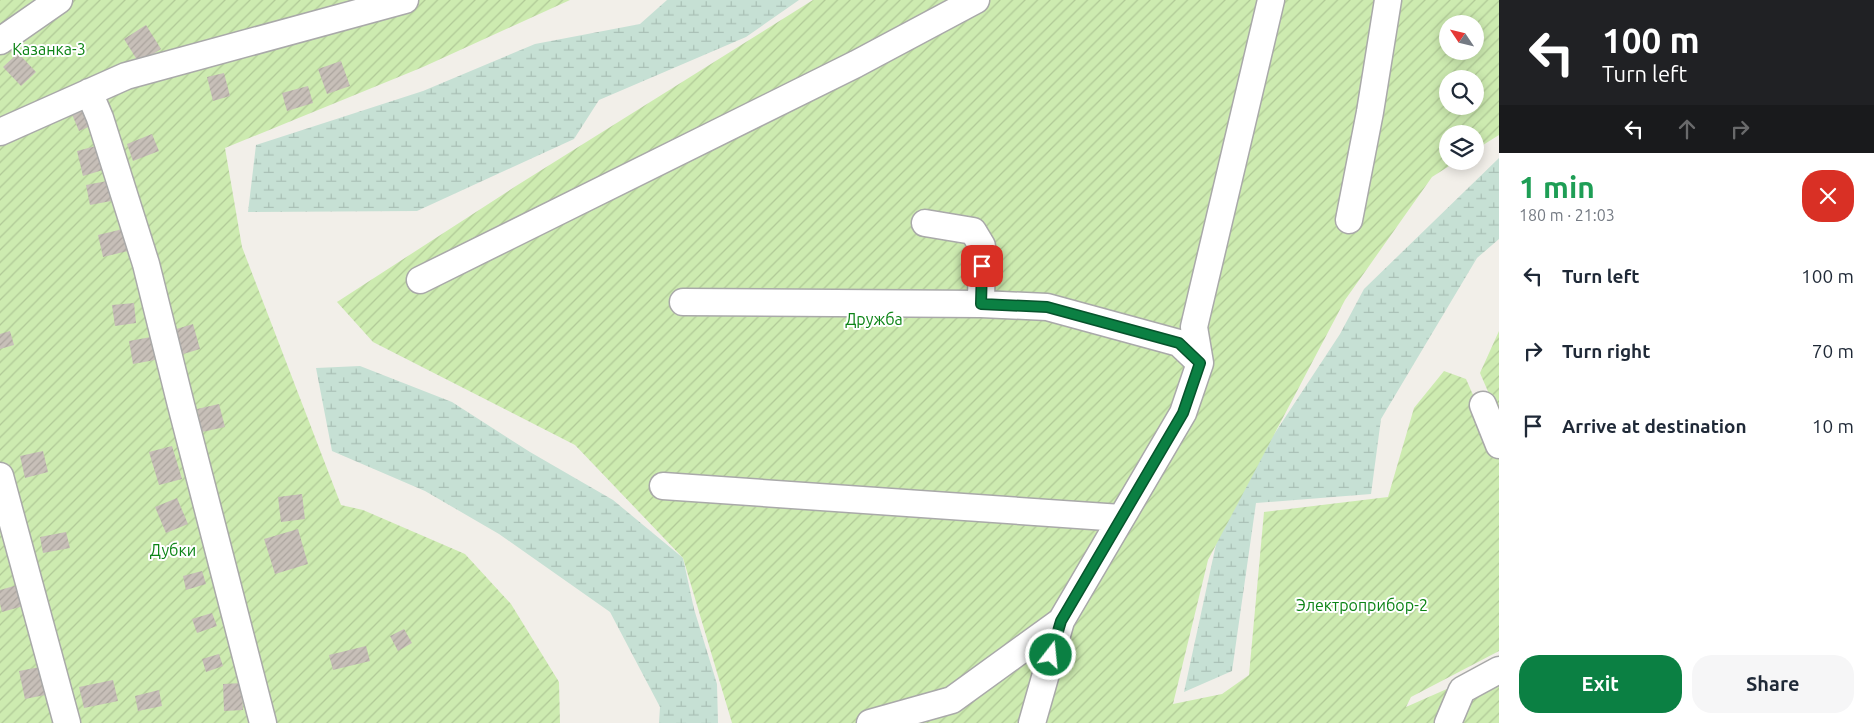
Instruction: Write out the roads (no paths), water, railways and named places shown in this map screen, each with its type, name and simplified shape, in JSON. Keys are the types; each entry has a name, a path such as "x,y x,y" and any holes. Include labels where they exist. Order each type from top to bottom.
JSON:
{"lane":[{"path":"0,41 59,0"},
{"path":"0,132 126,76 405,0"},
{"path":"420,280 856,64 976,0"},
{"path":"1032,723 1061,621 1183,413 1200,363 1194,327 1271,0"},
{"path":"1349,220 1370,112 1388,0"},
{"path":"90,92 146,264 263,723"},
{"path":"925,223 973,231 982,246 981,304"},
{"path":"682,302 981,304 1047,307 1179,343 1200,363"},
{"path":"1483,406 1499,445"},
{"path":"0,476 67,723"},
{"path":"663,486 1121,518"},
{"path":"870,723 952,700 1061,621"},
{"path":"1448,723 1462,690 1499,670"}],"park label":[{"name":"Казанка-3","path":"49,49"},
{"name":"Дружба","path":"874,319"},
{"name":"Дубки","path":"173,550"},
{"name":"Электроприбор-2","path":"1362,605"}]}
